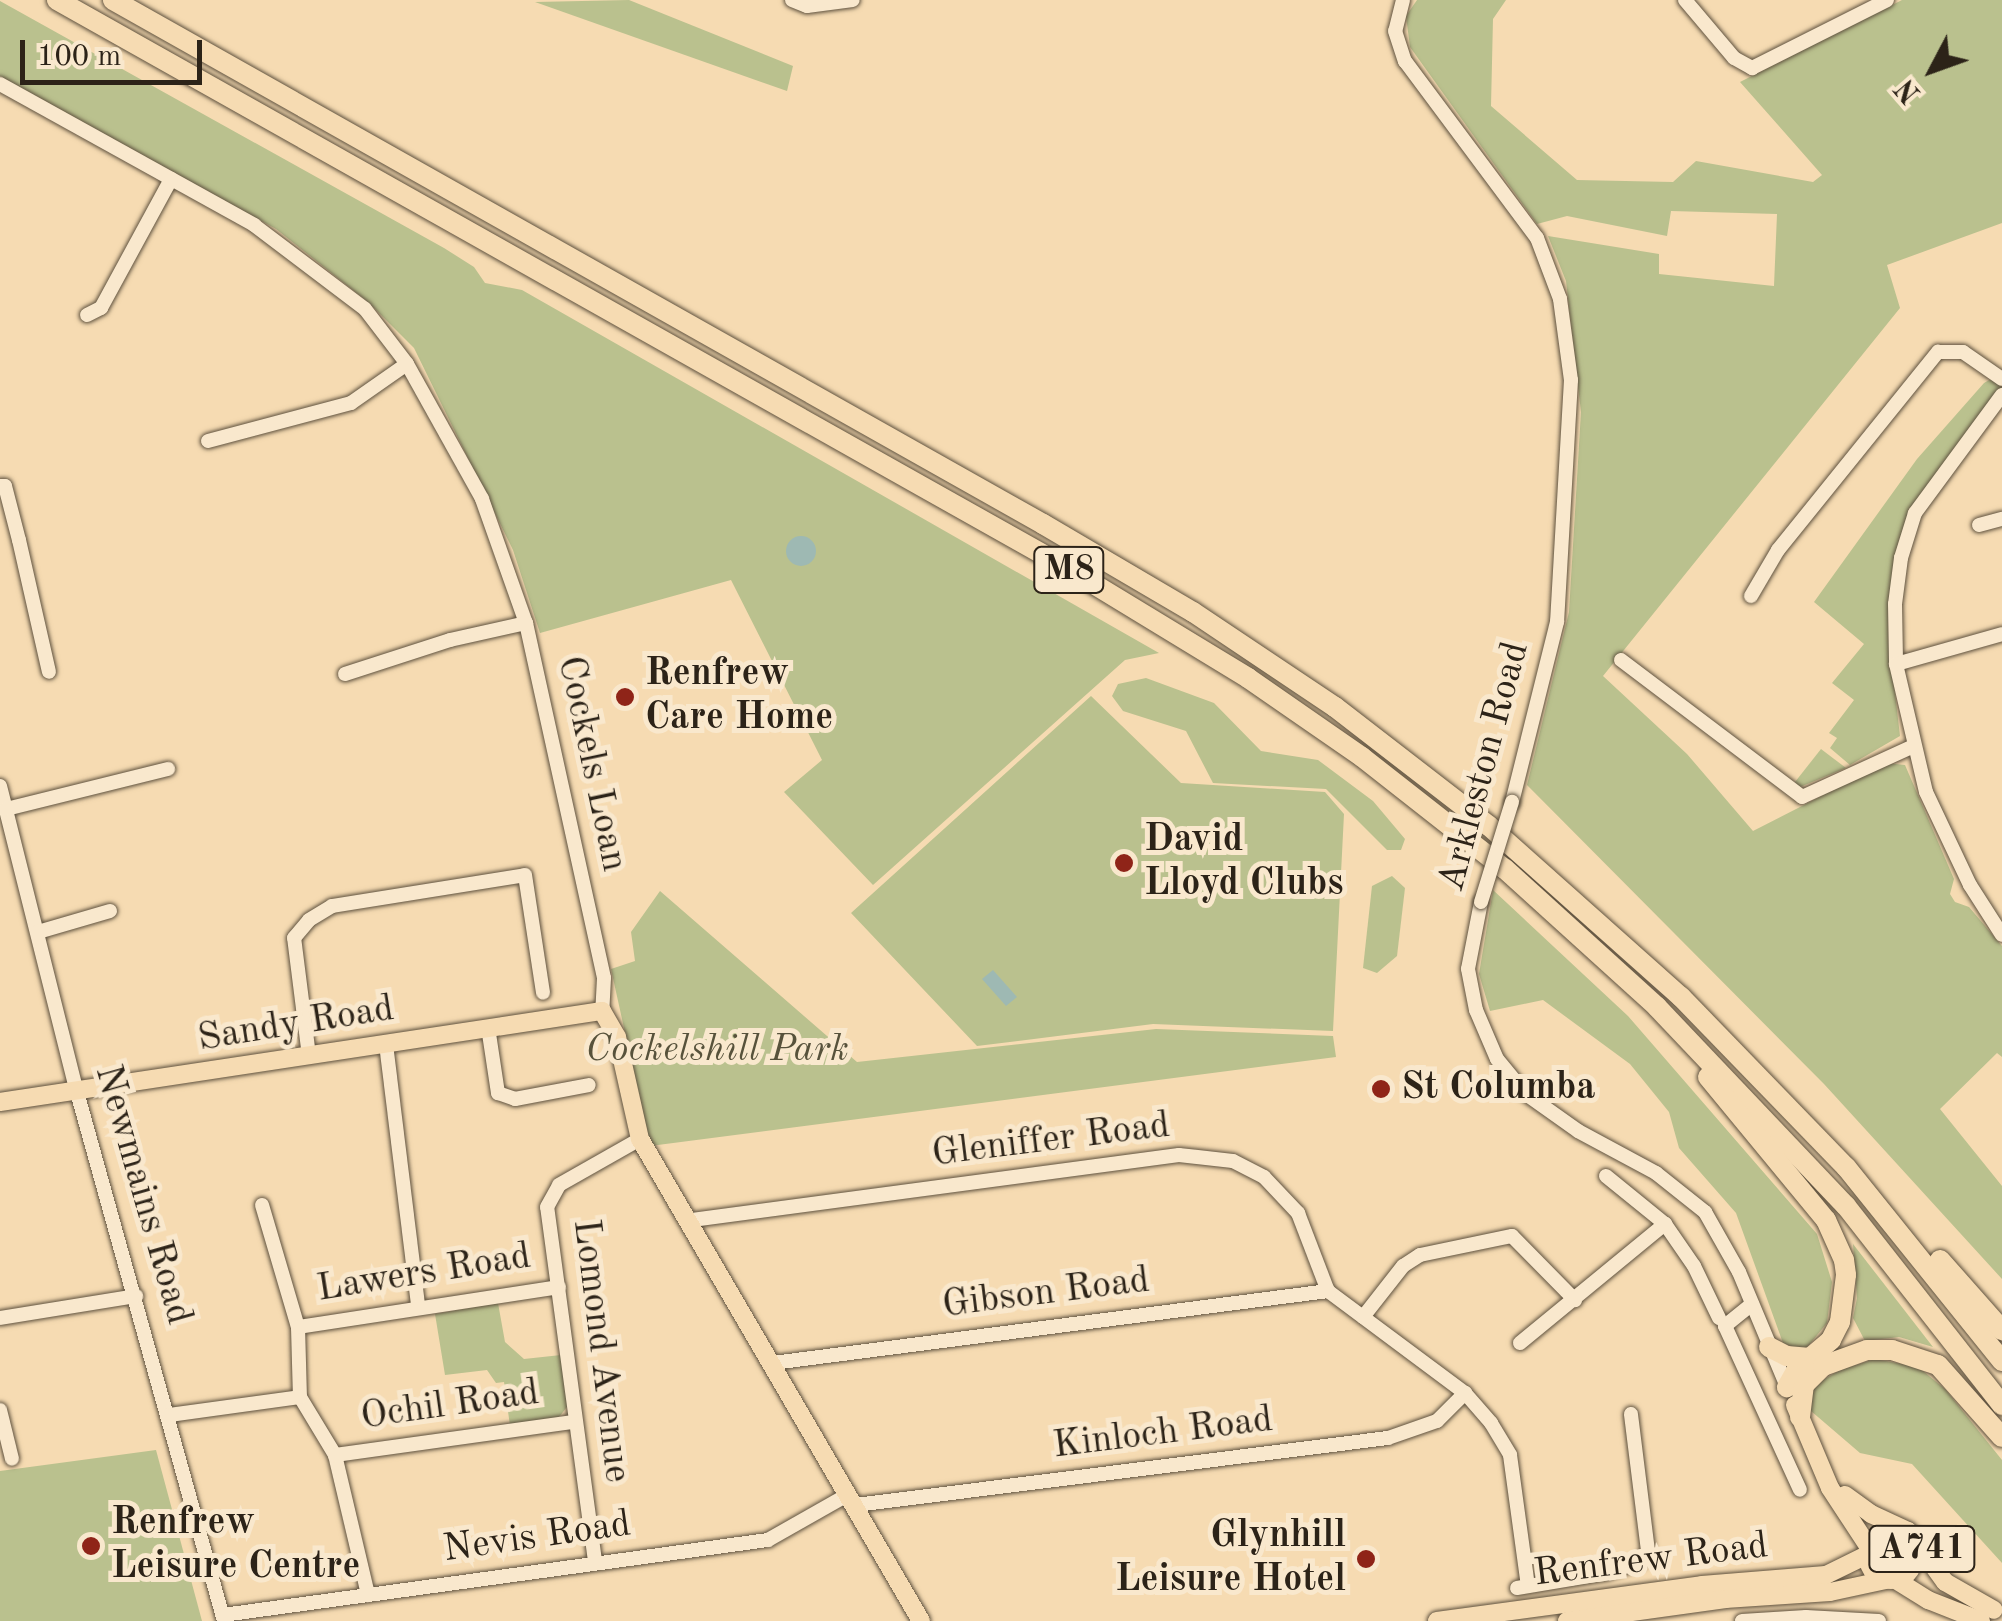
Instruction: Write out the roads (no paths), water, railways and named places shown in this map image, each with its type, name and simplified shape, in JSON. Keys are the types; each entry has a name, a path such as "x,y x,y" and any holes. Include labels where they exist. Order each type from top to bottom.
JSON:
{"highway":[{"name":"M8","path":"57,0 1069,570 1248,678 1439,817 1612,964 1833,1191 2002,1405"},
{"name":"M8","path":"113,0 1193,612 1335,708 1489,826 1598,919 1760,1077 1894,1223 2002,1361"},
{"path":"1612,964 1756,1134 1826,1220 1838,1241 1846,1275 1844,1310 1831,1340 1810,1358 1787,1387"},
{"path":"1760,1077 1873,1186 2002,1330"},
{"path":"1770,1347 1794,1358 1810,1358"},
{"path":"1800,1417 1804,1385 1823,1366 1868,1350 1892,1350 1938,1365 2002,1437"}],"main road":[{"name":"Sandy Road","path":"0,1102 602,1011"},
{"name":"Cockels Loan","path":"602,1011 617,1038 640,1138 692,1220 921,1621"},
{"name":"Arkleston Road","path":"1787,1387 1820,1464 1869,1551"},
{"name":"Arkleston Road","path":"1820,1464 1862,1515 1892,1534"},
{"name":"A741","path":"1845,1495 1865,1510 1908,1530 1945,1582 1992,1615"},
{"path":"1892,1534 1909,1542 1915,1559 1909,1573 1891,1580 1872,1570 1869,1551 1878,1538 1892,1534"},
{"name":"Renfrew Road","path":"1436,1621 1508,1616 1712,1584 1826,1576 1869,1551"},
{"name":"A741","path":"1915,1559 1934,1584 1992,1615"},
{"name":"A741","path":"1891,1580 1942,1607 1992,1615"},
{"name":"Renfrew Road","path":"1567,1621 1725,1599 1830,1592 1891,1580"}],"street":[{"path":"792,0 806,6 853,0"},
{"name":"Arkleston Road","path":"1403,0 1395,32 1405,62 1537,238 1560,300 1571,380 1570,462 1557,622 1512,802 1481,902 1468,969 1476,1010 1497,1059 1526,1094 1565,1122 1656,1173 1694,1201 1719,1230 1787,1387"},
{"path":"1685,0 1734,58 1752,68 1887,0"},
{"name":"Cockels Loan","path":"0,84 254,225 365,309 407,364 482,499 526,622 604,978 602,1011"},
{"path":"88,315 100,308 171,179"},
{"path":"1751,596 1778,550 1938,352 1963,352 2002,379"},
{"path":"208,440 352,403 407,364"},
{"path":"2002,394 1915,513 1901,558 1895,604 1896,664 1914,746 1941,823 1970,885 2002,935"},
{"path":"0,486 5,486 49,672"},
{"path":"1979,525 2002,518"},
{"path":"345,674 450,640 526,622"},
{"path":"1896,664 2002,634"},
{"path":"1621,660 1802,797 1914,746"},
{"path":"6,809 168,769"},
{"name":"Newmains Road","path":"0,786 77,1092 223,1618"},
{"path":"309,1056 294,938 309,920 332,906 525,874 542,993"},
{"path":"38,932 110,911"},
{"path":"488,1027 498,1093 514,1099 589,1084"},
{"path":"386,1044 418,1305"},
{"name":"Lomond Avenue","path":"595,1562 548,1208 560,1185 640,1138"},
{"name":"Gleniffer Road","path":"692,1220 1179,1155 1233,1161 1264,1177 1298,1213 1328,1291"},
{"path":"1606,1176 1665,1224 1694,1266 1720,1318"},
{"path":"262,1206 298,1326 300,1397 335,1455 368,1595"},
{"path":"1520,1343 1665,1224"},
{"path":"1363,1317 1403,1266 1420,1255 1512,1236 1574,1300"},
{"name":"Lawers Road","path":"298,1326 418,1305 559,1287"},
{"path":"1328,1291 1465,1392 1491,1422 1510,1455 1522,1587 1631,1567 1648,1551 1631,1414"},
{"name":"Gibson Road","path":"773,1363 1328,1291"},
{"path":"0,1318 136,1296"},
{"path":"1752,1304 1725,1326 1800,1490"},
{"name":"Kinloch Road","path":"852,1500 1388,1438 1436,1421 1465,1392"},
{"path":"169,1415 300,1397"},
{"path":"0,1410 12,1458"},
{"name":"Ochil Road","path":"335,1455 574,1422"},
{"name":"Nevis Road","path":"223,1618 768,1540 852,1500"},
{"name":"Renfrew Road","path":"1742,1621 1806,1617 1879,1621"}],"water":[{"path":"801,536 812,540 816,551 812,562 801,566 790,562 786,551 790,540"},
{"path":"993,970 1017,997 1006,1006 982,979"}],"place":[{"name":"Renfrew Care Home","path":"625,697"},
{"name":"David Lloyd Clubs","path":"1124,863"},
{"name":"St Columba","path":"1381,1089"},
{"name":"Renfrew Leisure Centre","path":"91,1546"},
{"name":"Glynhill Leisure Hotel","path":"1366,1559"}],"park label":[{"name":"Cockelshill Park","path":"717,1051"}]}
